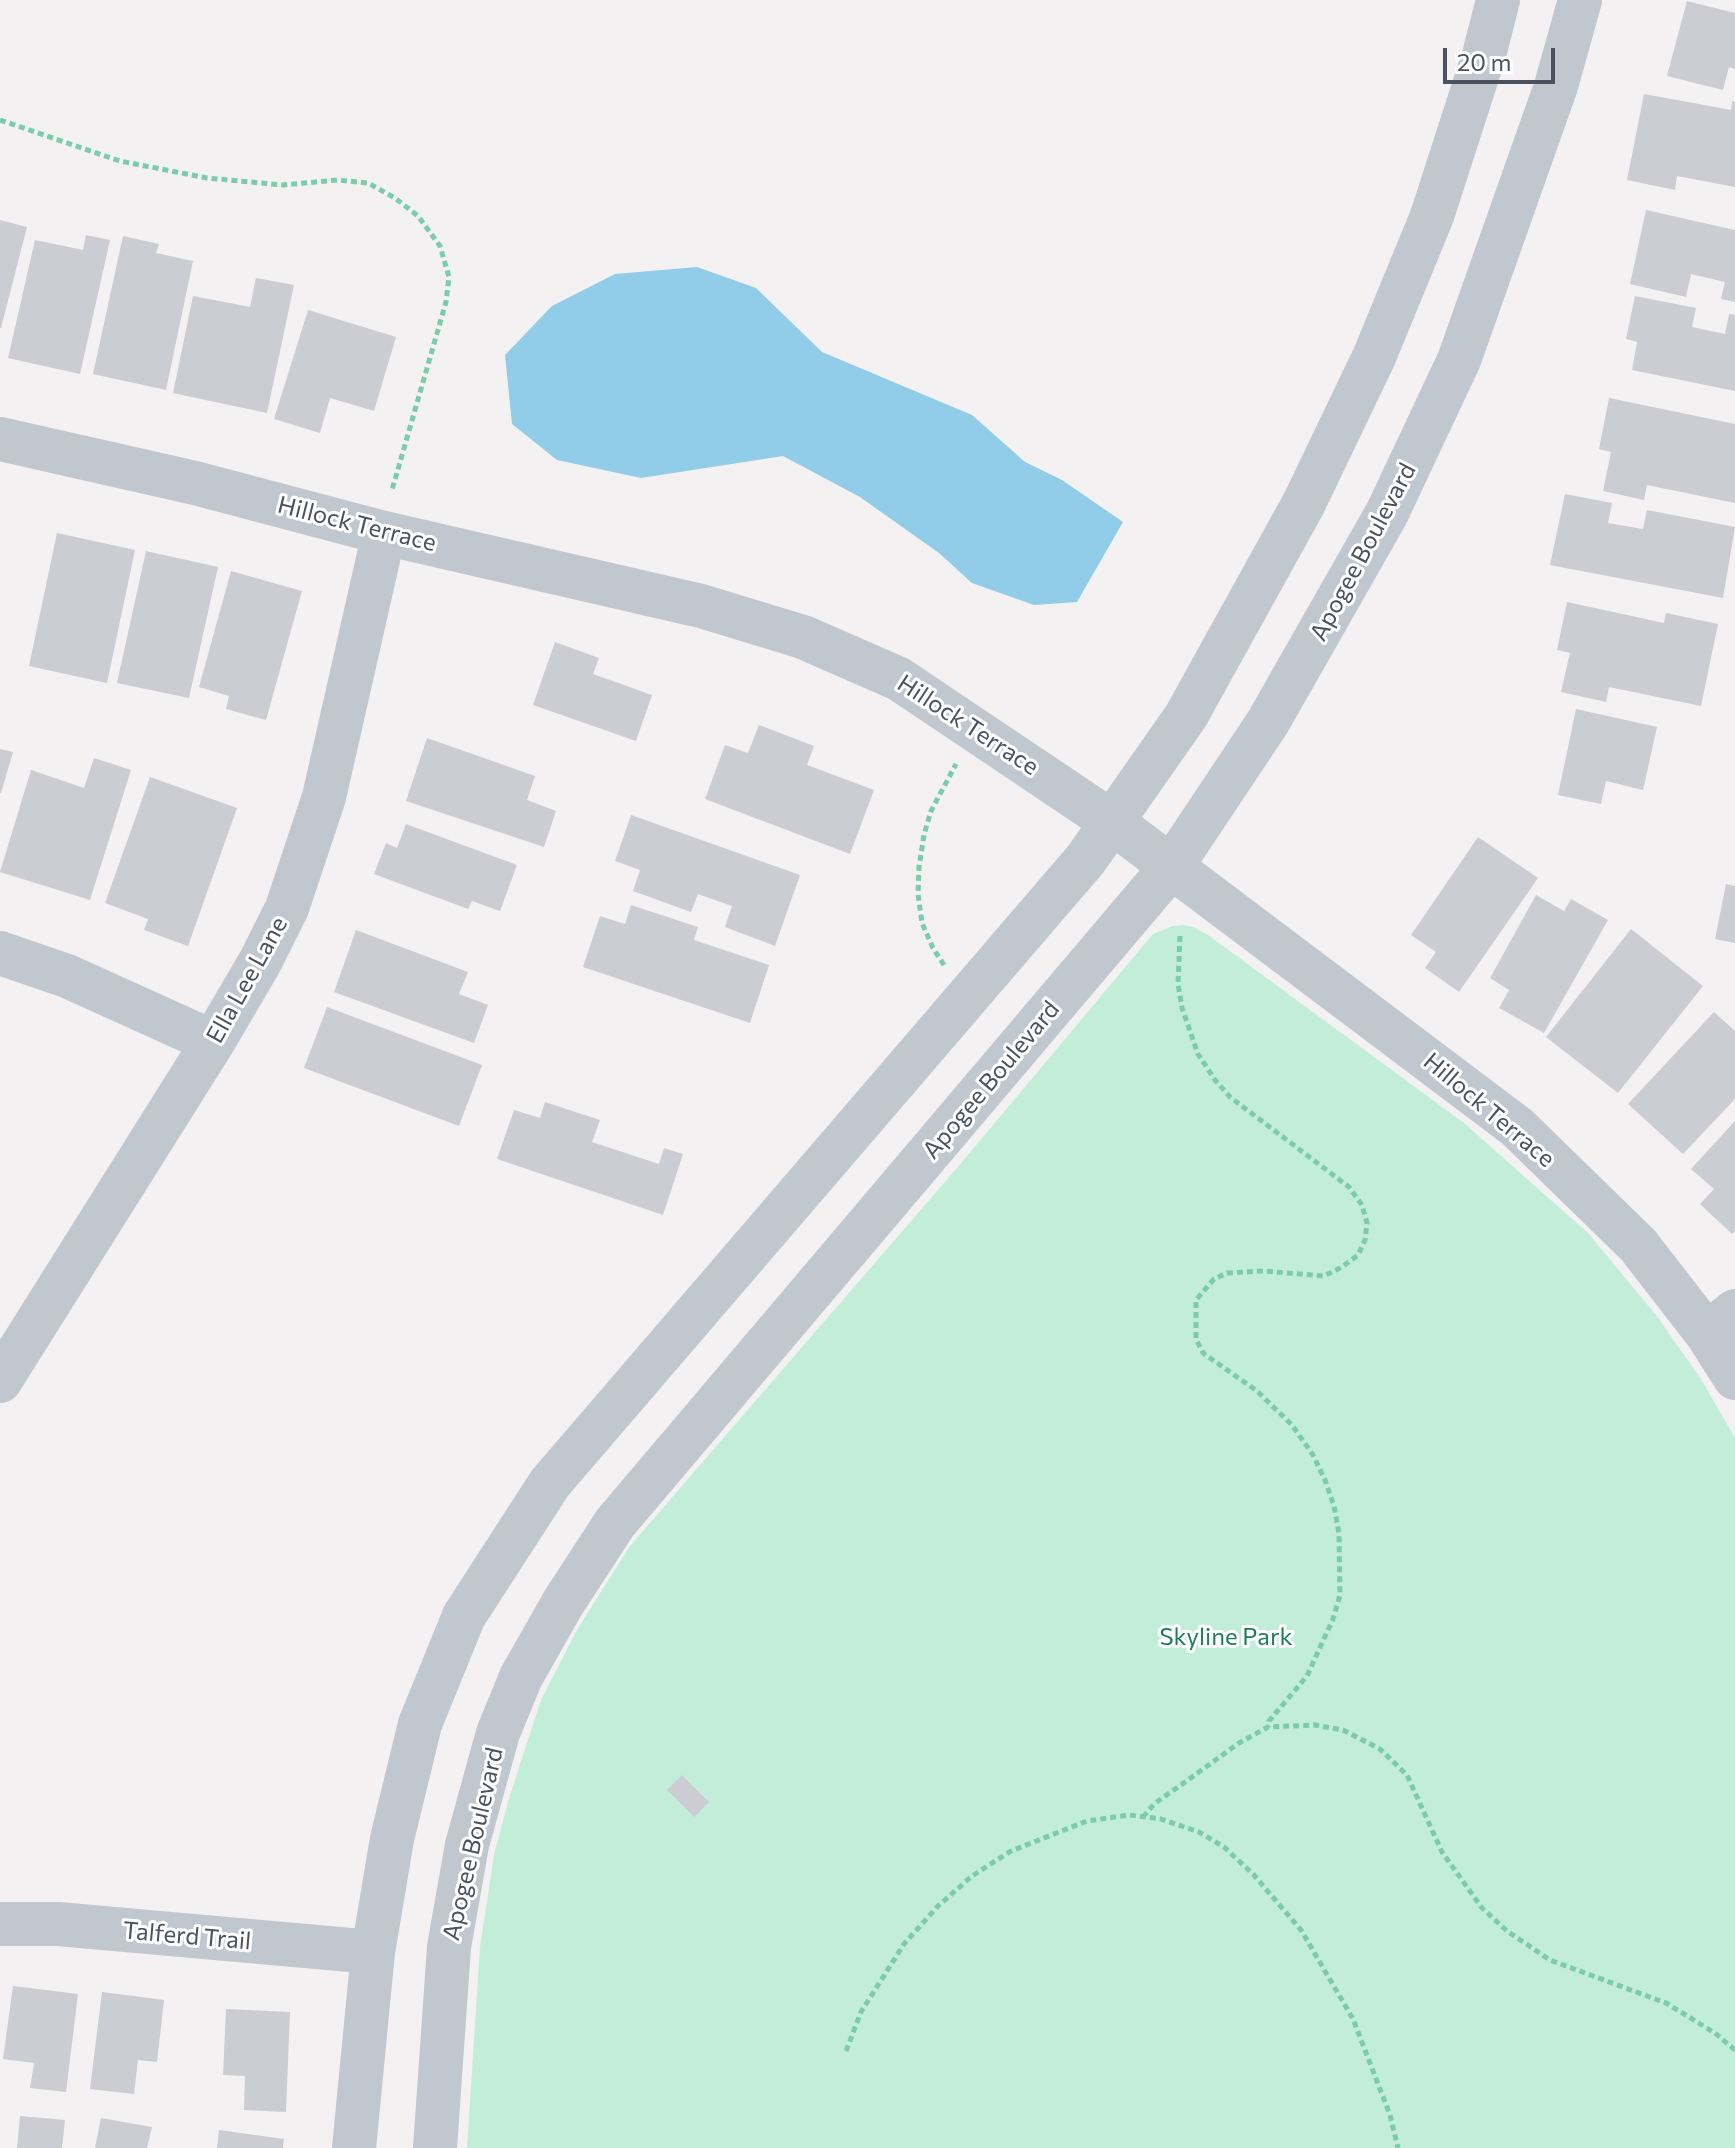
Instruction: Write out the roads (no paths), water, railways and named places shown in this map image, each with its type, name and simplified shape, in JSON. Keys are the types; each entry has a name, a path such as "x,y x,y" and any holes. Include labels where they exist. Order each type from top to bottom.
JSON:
{"street":[{"path":"354,2148 373,1952 392,1839 420,1724 464,1616 550,1483 1086,859 1186,716 1304,503 1374,357 1432,216 1498,0"},
{"name":"Apogee Boulevard","path":"435,2148 449,1947 467,1845 498,1733 521,1677 563,1603 615,1523 1172,866 1268,722 1387,513 1459,360 1546,114 1580,0"},
{"name":"Hillock Terrace","path":"0,439 195,483 384,533 701,606 803,637 899,679 1112,822 1517,1127 1721,1322 1735,1378"},
{"name":"Ella Lee Lane","path":"0,1381 213,1042 260,962 287,908 324,797 384,533"},
{"path":"0,953 67,976 213,1042"},
{"name":"Talferd Trail","path":"0,1924 58,1924 373,1952"}],"water":[{"path":"697,267 756,288 822,352 972,415 1025,462 1062,480 1123,522 1077,602 1034,605 972,583 939,553 860,497 783,456 641,478 557,460 512,424 505,355 552,306 615,274"}],"park label":[{"name":"Skyline Park","path":"1226,1637"}]}
